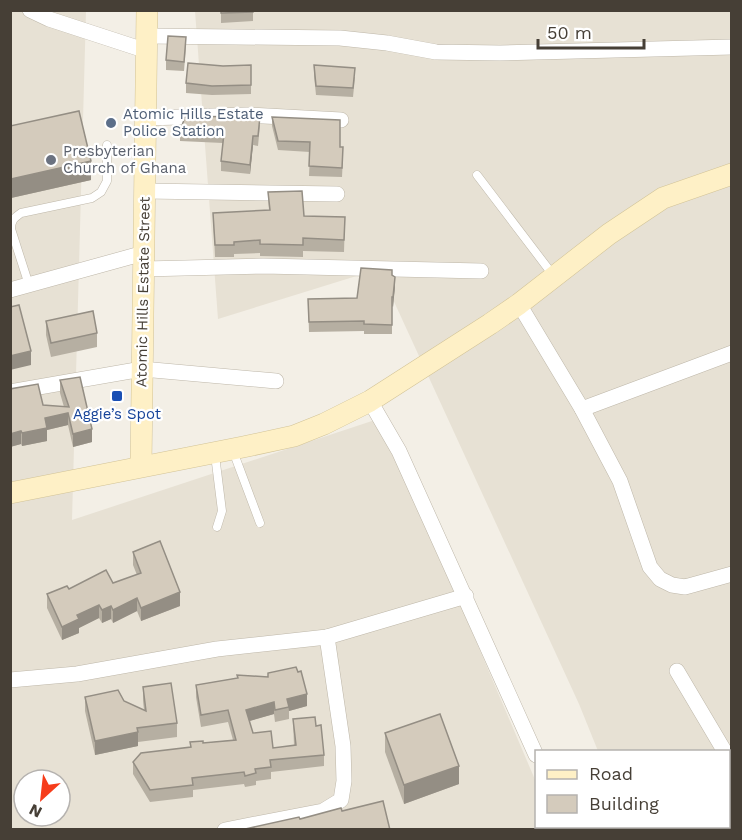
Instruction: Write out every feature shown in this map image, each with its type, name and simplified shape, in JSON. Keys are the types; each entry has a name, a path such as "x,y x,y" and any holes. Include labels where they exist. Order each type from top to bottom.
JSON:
{"street":[{"path":"30,10 50,19 147,43 340,38 387,43 436,52 500,53 732,47"},
{"name":"Atomic Hills Estate Street","path":"141,466 147,10"},
{"path":"146,118 247,115 341,120"},
{"path":"10,493 294,436 324,424 370,401 519,304 609,234 663,198 732,174"},
{"path":"145,191 337,194"},
{"path":"10,290 144,261 481,272"},
{"path":"519,304 582,408 620,481 650,567 660,579 672,585 685,587 732,574"},
{"path":"582,408 732,353"},
{"path":"10,392 141,369 276,381"},
{"path":"370,401 399,451 535,751"},
{"path":"10,680 77,674 217,649 327,636 465,596"},
{"path":"225,830 323,811 341,800 344,781 343,746 327,636"},
{"path":"677,671 724,750"}],"lane":[{"path":"29,285 10,229 13,218 21,213 92,198 102,192 107,181 107,145"},
{"path":"477,175 554,276"},
{"path":"223,451 260,523"},
{"path":"217,527 222,511 223,451"}],"shaded area":[{"path":"10,11 86,11 72,520 381,418 535,780 535,828 556,828 11,829"},
{"path":"195,11 731,11 731,829 630,829 730,828 730,750 598,750 579,704 379,269 218,319"}],"building":[{"path":"221,10 253,10 253,12 221,13"},
{"path":"168,36 186,37 184,62 166,60"},
{"path":"188,63 223,66 251,65 251,85 212,86 186,83"},
{"path":"314,65 355,68 353,88 316,86"},
{"path":"79,111 91,161 11,179 10,126"},
{"path":"260,116 258,136 253,136 250,165 221,161 224,133 180,131 185,117"},
{"path":"272,117 340,120 340,147 343,147 342,168 309,166 310,142 278,141"},
{"path":"302,191 304,216 345,217 344,240 303,238 303,245 260,244 260,240 234,242 234,245 215,245 213,213 270,210 268,192"},
{"path":"361,268 392,270 392,275 395,277 392,325 364,324 364,321 309,322 308,299 357,298"},
{"path":"19,305 31,351 10,356 10,307"},
{"path":"93,311 97,333 51,343 46,321"},
{"path":"80,377 92,429 73,434 68,413 45,418 47,428 10,434 10,389 38,384 43,405 69,407 60,380"},
{"path":"160,541 180,592 141,608 137,598 113,610 111,606 102,610 99,605 77,615 79,619 62,627 47,594 67,586 69,589 106,570 113,583 141,573 133,552"},
{"path":"296,667 298,672 301,671 307,694 287,699 289,707 275,710 274,702 246,710 253,733 271,731 273,748 296,745 293,719 315,717 316,726 321,725 324,755 270,760 271,767 255,769 256,773 245,776 244,772 192,778 193,785 150,790 133,762 141,753 191,747 190,742 236,740 228,710 201,715 196,685 238,678 237,675 268,677 268,673"},
{"path":"171,683 177,723 137,728 138,732 95,741 85,697 118,690 124,701 146,711 143,687"},
{"path":"440,714 459,766 404,785 385,733"},
{"path":"383,801 390,830 241,830 299,817 300,819 341,808 342,811"}],"place":[{"name":"Atomic Hills Estate Police Station","path":"111,123"},
{"name":"Presbyterian Church of Ghana","path":"51,160"},
{"name":"Aggie’s Spot","path":"117,396"}]}
